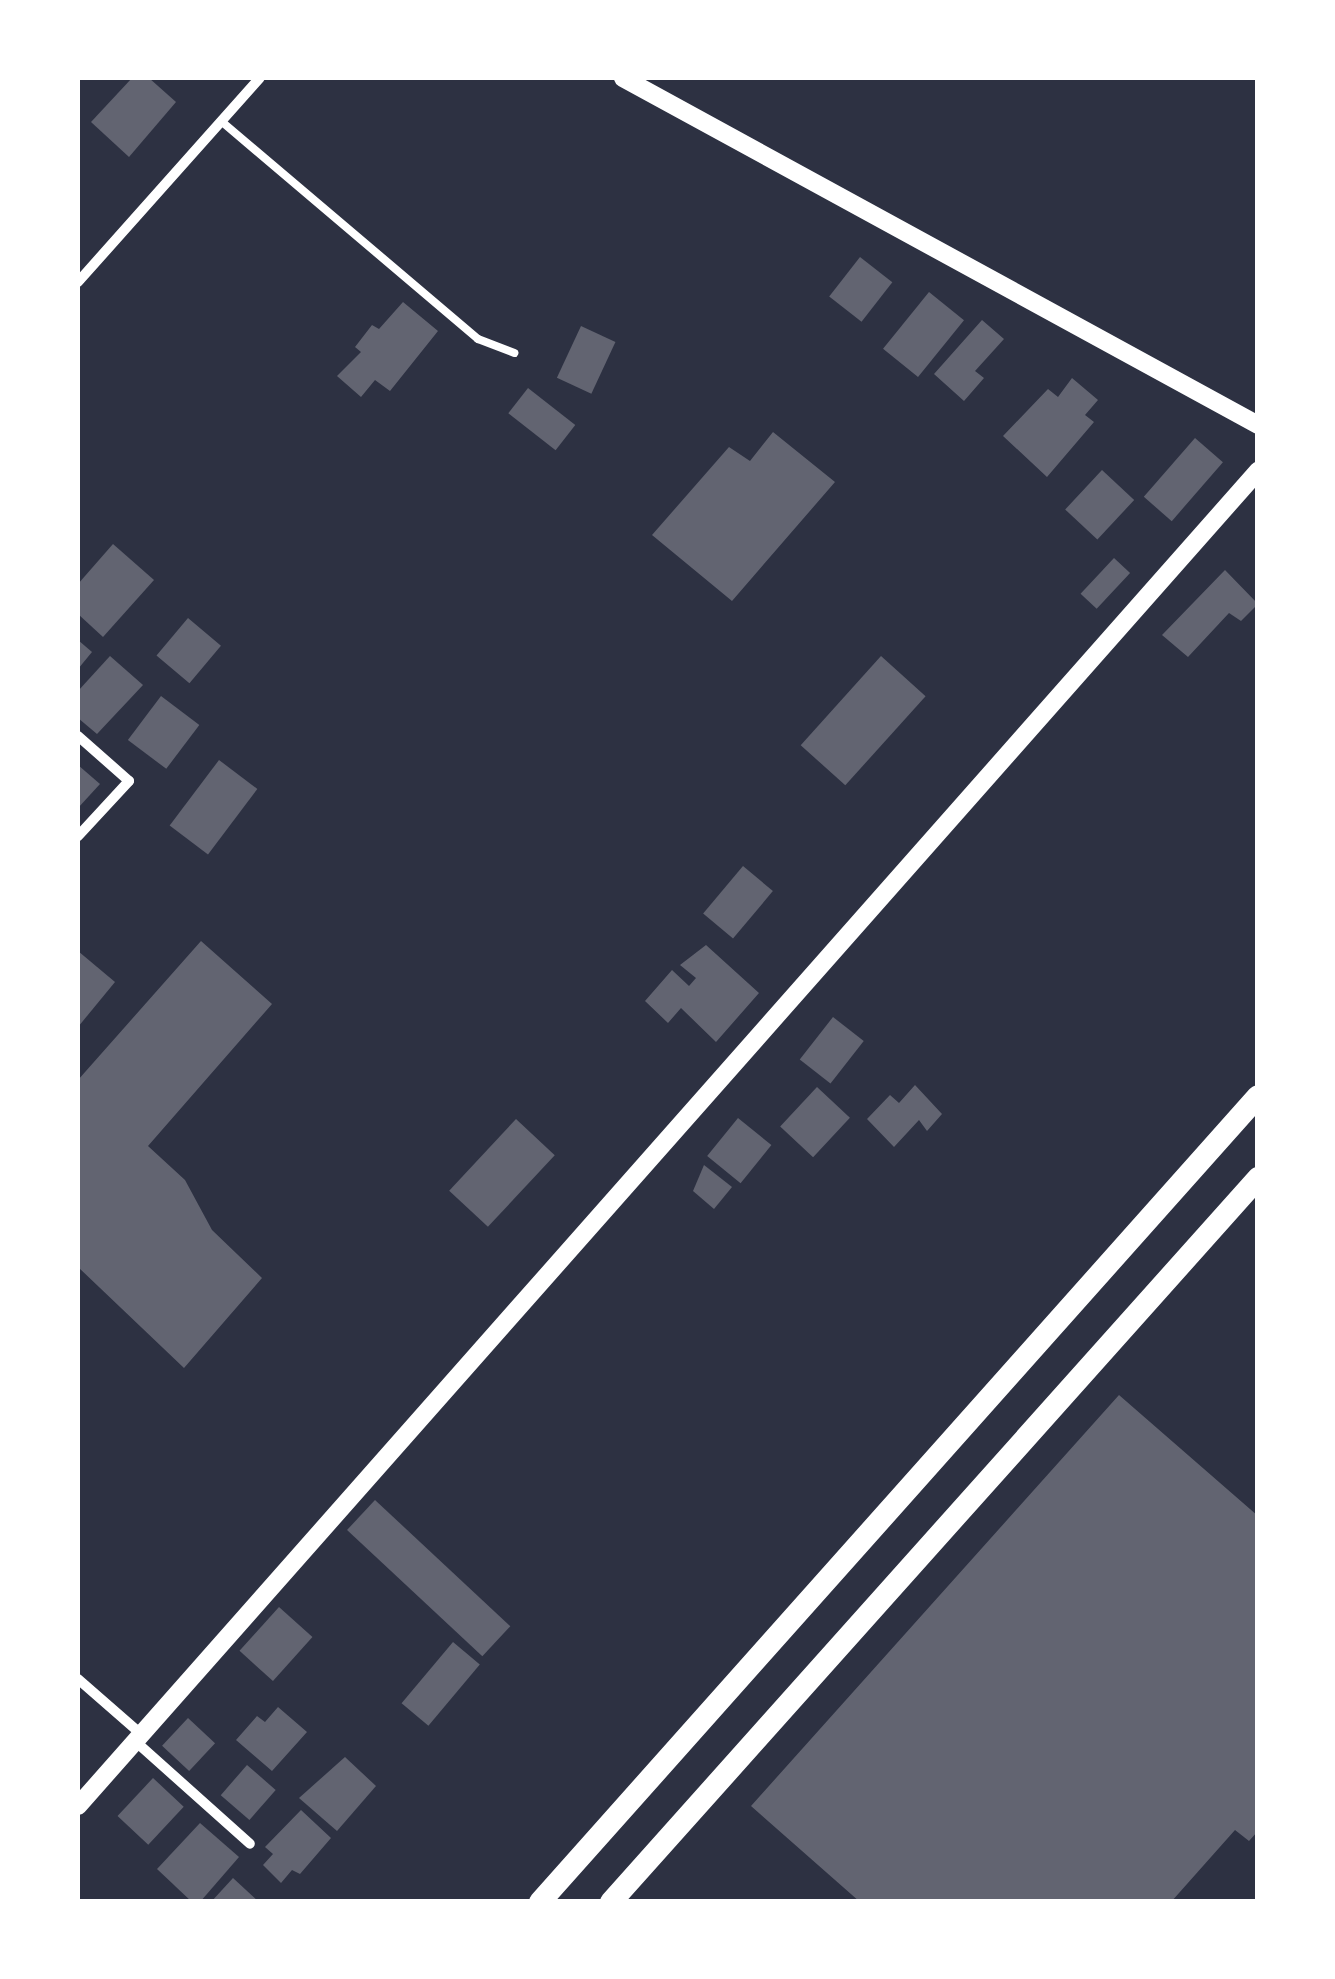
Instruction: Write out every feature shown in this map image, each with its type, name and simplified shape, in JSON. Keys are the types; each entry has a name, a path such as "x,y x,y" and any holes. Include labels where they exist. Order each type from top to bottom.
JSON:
{"highway":[{"path":"540,1902 1258,1096"},
{"path":"611,1902 1258,1178"}],"street":[{"path":"78,282 260,78"},
{"path":"623,78 646,83 1258,425"},
{"path":"78,1806 1258,471"},
{"path":"78,736 129,781 78,836"},
{"path":"78,1680 250,1844"}],"lane":[{"path":"221,121 478,339 514,353"}],"building":[{"path":"132,78 149,78 176,102 129,157 91,122"},
{"path":"860,257 892,282 862,322 829,296"},
{"path":"929,292 964,320 918,377 883,349"},
{"path":"403,302 438,331 390,391 375,380 361,397 337,376 361,352 355,347 372,325 379,329"},
{"path":"982,320 1004,339 975,371 984,378 964,401 934,374"},
{"path":"581,326 615,342 591,394 557,378"},
{"path":"1072,378 1098,400 1085,415 1094,422 1047,477 1003,436 1048,389 1058,397"},
{"path":"528,388 575,425 556,450 508,413"},
{"path":"773,432 835,482 732,601 652,535 729,447 750,461"},
{"path":"1195,438 1223,462 1172,521 1144,497"},
{"path":"1102,470 1134,500 1097,540 1065,509"},
{"path":"113,544 154,580 103,637 78,614 78,584"},
{"path":"1114,558 1130,573 1097,609 1081,594"},
{"path":"1225,570 1258,604 1241,621 1229,613 1188,657 1162,635"},
{"path":"188,618 221,646 189,683 157,656"},
{"path":"78,640 92,652 78,669"},
{"path":"110,656 143,685 97,734 78,718 78,691"},
{"path":"881,656 926,696 845,785 801,745"},
{"path":"161,696 199,725 166,769 128,740"},
{"path":"219,760 257,789 208,854 170,825"},
{"path":"78,765 100,784 78,808"},
{"path":"743,866 773,891 733,939 703,913"},
{"path":"201,941 272,1004 148,1146 185,1180 212,1230 262,1278 184,1368 78,1267 78,1080"},
{"path":"706,945 759,993 716,1042 681,1008 668,1023 645,1001 672,970 689,986 696,978 680,965"},
{"path":"78,951 115,982 78,1027"},
{"path":"833,1017 864,1041 830,1084 800,1060"},
{"path":"915,1085 942,1114 927,1131 919,1120 894,1147 867,1119 890,1095 899,1103"},
{"path":"817,1087 850,1118 813,1157 780,1126"},
{"path":"738,1118 771,1145 741,1183 707,1156"},
{"path":"516,1119 555,1155 488,1227 449,1191"},
{"path":"704,1165 732,1187 714,1209 693,1191"},
{"path":"1119,1395 1258,1516 1258,1831 1249,1841 1235,1830 1171,1902 860,1902 751,1806"},
{"path":"375,1500 510,1626 482,1656 347,1530"},
{"path":"279,1607 312,1637 273,1681 240,1651"},
{"path":"453,1642 480,1664 428,1726 402,1703"},
{"path":"278,1707 307,1732 272,1771 236,1740 257,1716 265,1722"},
{"path":"188,1718 215,1743 189,1771 162,1746"},
{"path":"345,1757 376,1786 337,1831 299,1798"},
{"path":"247,1765 276,1790 249,1820 221,1795"},
{"path":"153,1778 184,1807 148,1845 118,1816"},
{"path":"301,1810 331,1838 300,1874 292,1870 281,1883 263,1865 273,1854 265,1847"},
{"path":"200,1823 239,1857 200,1902 192,1902 157,1869"},
{"path":"233,1878 259,1902 211,1902"}]}
